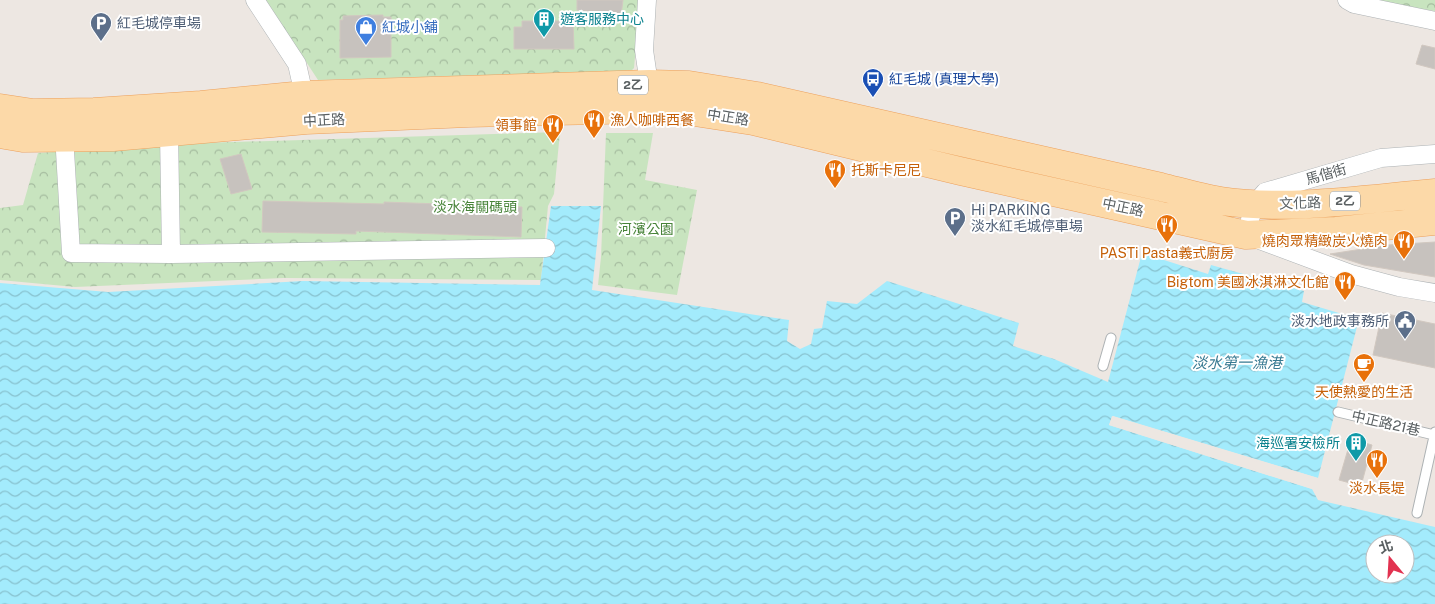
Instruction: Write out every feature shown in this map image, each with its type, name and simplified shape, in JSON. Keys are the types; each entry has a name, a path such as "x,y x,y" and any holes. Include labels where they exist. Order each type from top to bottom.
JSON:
{"main road":[{"name":"中正路","path":"0,134 23,138 113,137 306,120 468,114 648,96 689,85 757,96 1219,201 1254,205"},
{"name":"中正路","path":"0,108 32,113 94,112 201,105 304,95 648,96 688,111 753,121 1149,217 1246,235"},
{"name":"文化路","path":"1254,205 1315,204 1435,193"},
{"name":"2乙","path":"1246,235 1336,231 1435,221"}],"street":[{"path":"255,0 297,64 304,95"},
{"path":"647,0 644,50 648,96"},
{"path":"1347,0 1354,4 1435,20"},
{"path":"168,132 171,254"},
{"path":"64,151 71,253 171,254 546,248"},
{"name":"馬偕街","path":"1254,205 1266,192 1381,158 1435,154"},
{"path":"1246,235 1254,205"},
{"name":"中正路","path":"1246,235 1351,274 1399,287 1435,293"}],"lane":[{"path":"1103,366 1111,338"},
{"name":"中正路21巷","path":"1338,412 1435,433"},
{"path":"1417,513 1435,433"}],"green space":[{"path":"266,0 640,0 634,68 631,71 318,80"},
{"path":"1359,0 1435,0 1435,11"},
{"name":"淡水海關碼頭","path":"560,132 554,194 548,206 541,280 284,278 75,287 0,280 0,208 23,205 38,153 169,144"},
{"name":"河濱公園","path":"606,133 653,133 645,180 697,190 677,295 598,285 601,257"}],"water":[{"name":"淡水第一漁港","path":"551,206 601,206 592,290 789,320 787,341 800,349 811,344 814,329 822,328 827,301 857,304 887,281 1019,323 1013,346 1054,359 1108,382 1142,253 1208,274 1211,265 1304,291 1302,302 1359,319 1318,478 1113,416 1109,425 1312,489 1318,500 1435,527 1435,604 0,604 0,283 108,292 303,281 540,285"}],"pier":[{"path":"1112,416 1318,478 1317,480 1114,419 1112,424 1313,487 1312,489 1109,425"}],"building":[{"path":"577,0 623,0 621,16 577,10"},
{"path":"383,15 383,17 391,17 391,57 340,58 340,20 343,20 343,16"},
{"name":"遊客服務中心","path":"522,21 573,21 574,49 514,49 514,27 522,27"},
{"path":"1422,45 1435,48 1435,69 1416,64"},
{"path":"241,154 252,189 231,194 220,159"},
{"path":"263,201 384,204 384,202 522,207 521,237 356,231 356,234 262,232"},
{"path":"1435,242 1435,277 1364,265 1330,254 1388,245"},
{"name":"淡水地政事務所","path":"1382,313 1435,324 1435,368 1373,355"},
{"name":"海巡署安檢所","path":"1351,439 1372,445 1361,486 1339,480"}],"place":[{"name":"遊客服務中心","path":"544,38"},
{"name":"紅毛城停車場","path":"101,42"},
{"name":"紅城小舖","path":"366,46"},
{"name":"紅毛城 (真理大學)","path":"873,98"},
{"name":"漁人咖啡西餐","path":"594,139"},
{"name":"領事館","path":"553,144"},
{"name":"托斯卡尼尼","path":"835,189"},
{"name":"Hi PARKING 淡水紅毛城停車場","path":"955,237"},
{"name":"PASTi Pasta義式廚房","path":"1167,244"},
{"name":"燒肉眾精緻炭火燒肉","path":"1404,260"},
{"name":"Bigtom 美國冰淇淋文化館","path":"1345,301"},
{"name":"淡水地政事務所","path":"1405,340"},
{"name":"天使熱愛的生活","path":"1364,383"},
{"name":"海巡署安檢所","path":"1356,462"},
{"name":"淡水長堤","path":"1377,479"}]}
